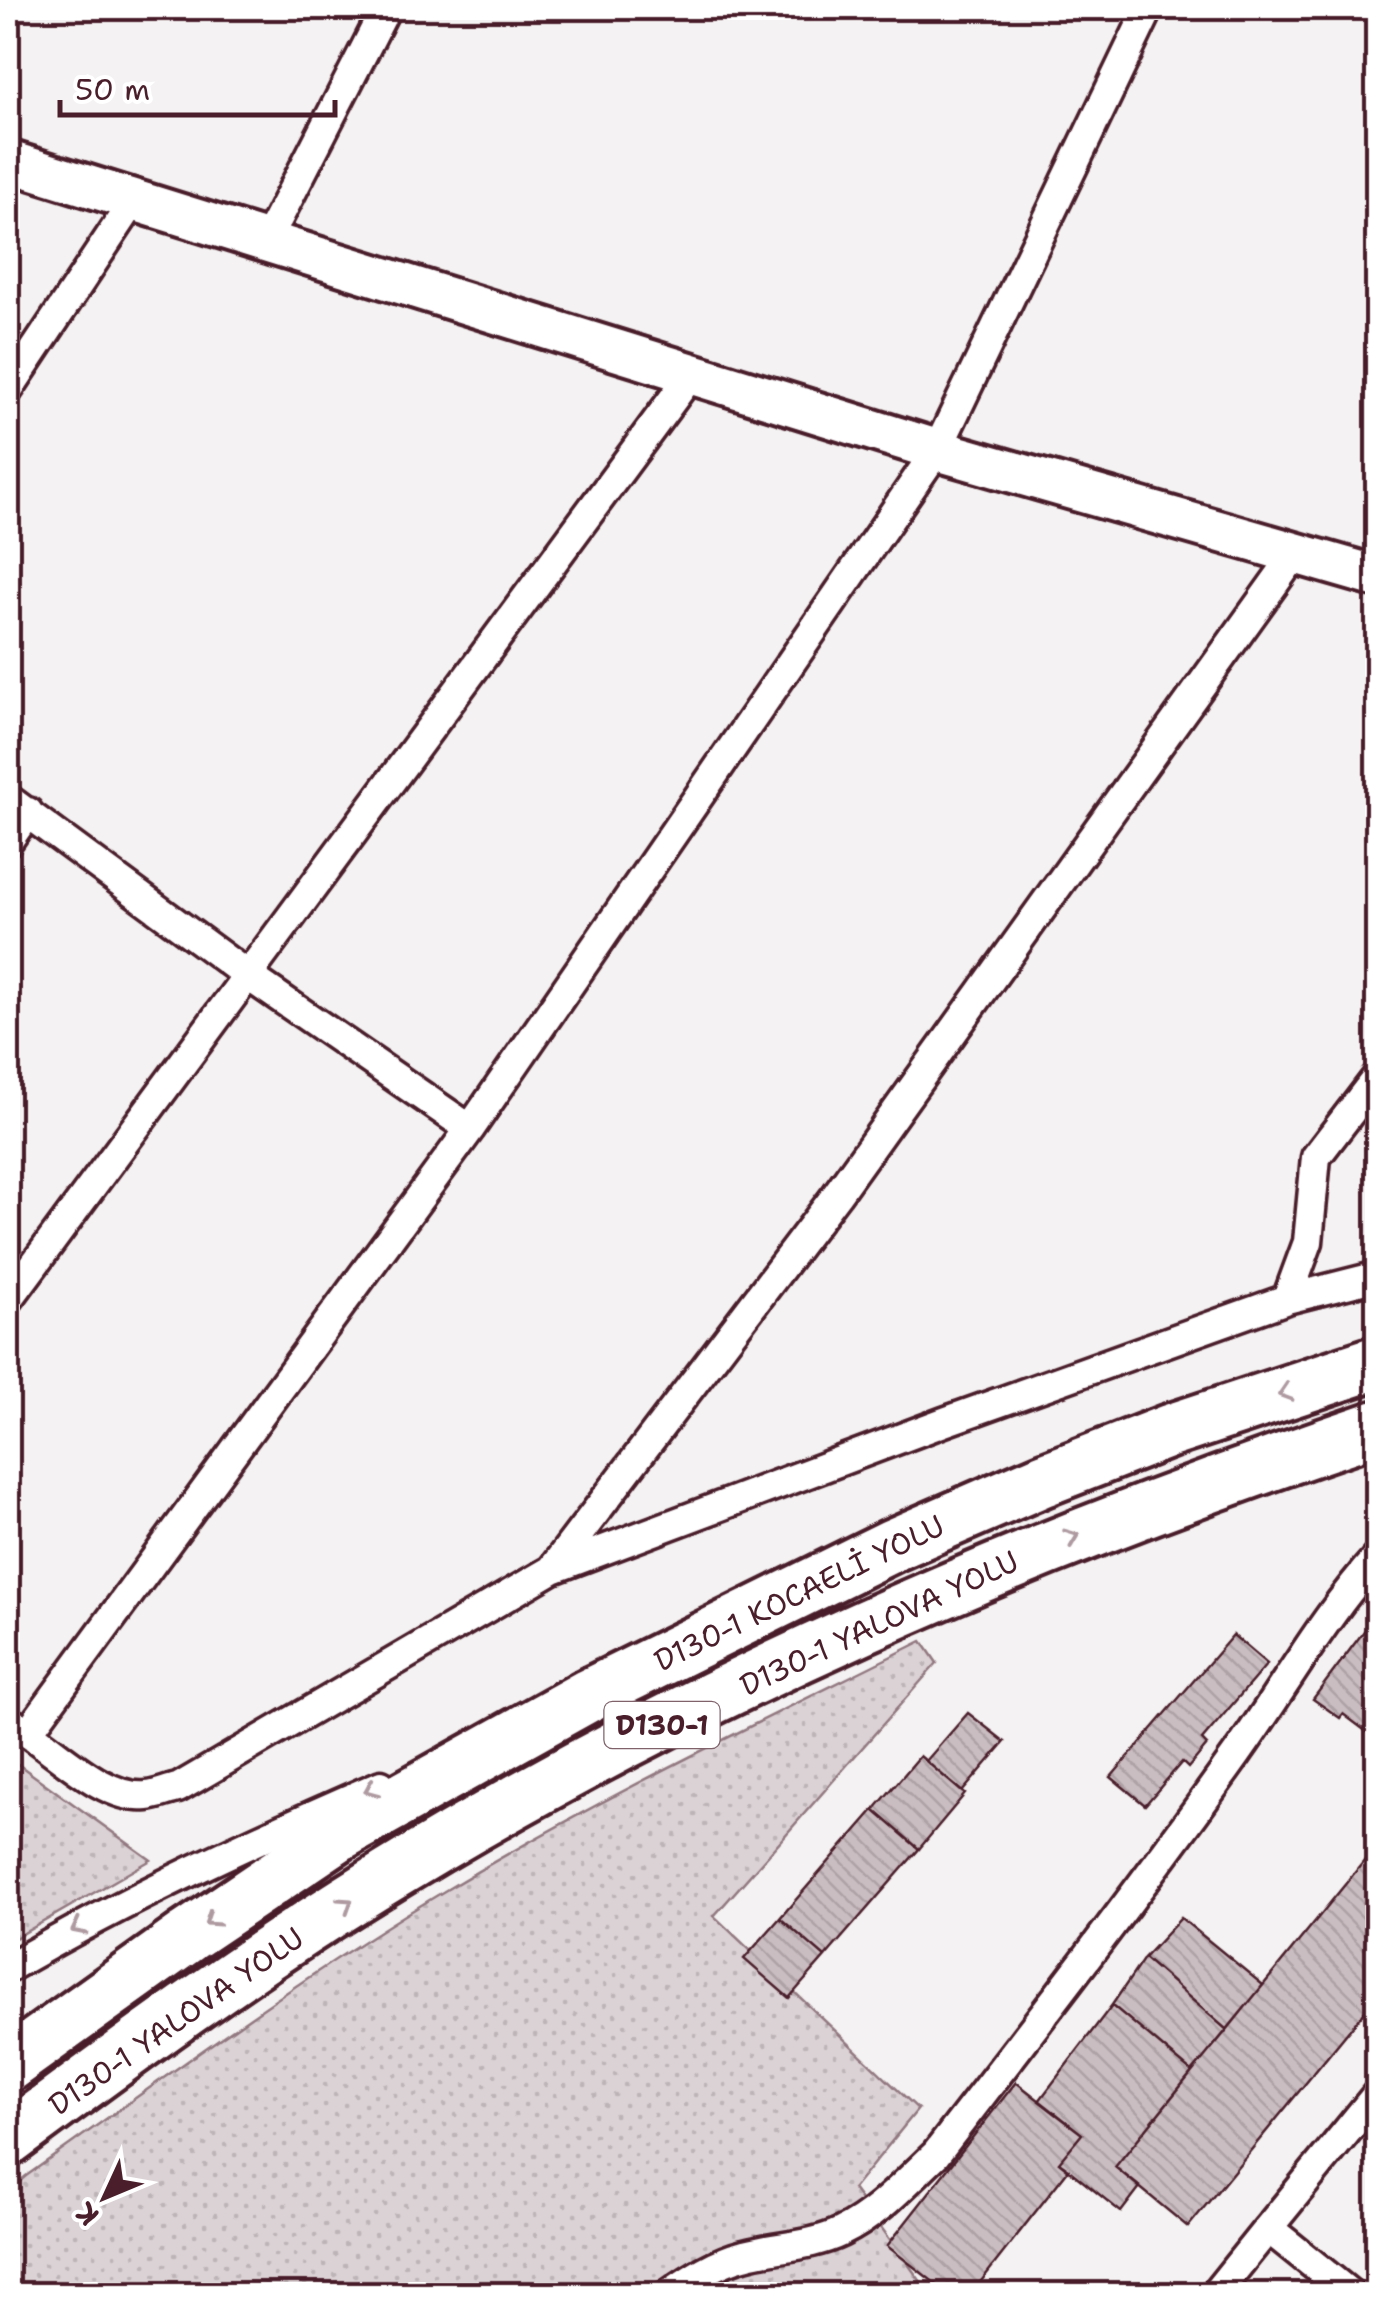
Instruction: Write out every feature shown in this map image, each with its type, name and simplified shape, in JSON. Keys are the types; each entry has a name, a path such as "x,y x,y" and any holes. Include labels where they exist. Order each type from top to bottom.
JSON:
{"highway":[{"name":"D130-1 KOCAELİ YOLU","path":"8,2065 338,1835 589,1695 892,1545 1043,1480 1169,1432 1378,1362"},
{"name":"D130-1 YALOVA YOLU","path":"8,2140 136,2045 372,1886 614,1748 892,1612 1038,1550 1378,1426"}],"main road":[{"path":"8,161 937,450 1378,576"}],"street":[{"path":"267,240 386,8"},
{"path":"1149,8 937,450 470,1129 18,1726 86,1775 123,1793 145,1796 178,1788 552,1569 944,1422 1287,1300 1378,1276"},
{"path":"8,390 135,200"},
{"path":"8,1300 694,372"},
{"path":"552,1569 837,1194 1296,553"},
{"path":"8,841 18,806 247,975 470,1129"},
{"path":"1287,1300 1308,1242 1316,1157 1378,1076"},
{"path":"669,2294 698,2274 742,2255 804,2245 842,2232 889,2199 936,2154 1238,1753 1326,1622 1378,1556"},
{"path":"8,1968 68,1933 239,1847 589,1695"},
{"path":"1216,2294 1378,2093"},
{"path":"1268,2228 1350,2294"}],"shaded area":[{"path":"922,1641 937,1663 714,1916 918,2109 853,2189 930,2294 8,2294 8,2191 181,2065 392,1923 504,1856"},
{"path":"8,1757 151,1860 8,1942"}],"building":[{"path":"8,252 14,271 8,295"},
{"path":"1364,1631 1378,1641 1378,1718 1367,1732 1313,1699"},
{"path":"1233,1635 1267,1664 1202,1740 1207,1745 1188,1768 1182,1762 1145,1805 1111,1777"},
{"path":"968,1713 1005,1742 962,1792 926,1761"},
{"path":"920,1756 965,1794 919,1849 874,1810"},
{"path":"874,1810 919,1849 825,1957 780,1918"},
{"path":"1378,1844 1378,1995 1188,2227 1115,2167"},
{"path":"780,1918 825,1957 789,1998 744,1959"},
{"path":"1181,1918 1263,1985 1227,2030 1144,1958"},
{"path":"1144,1958 1227,2030 1192,2072 1112,2005"},
{"path":"1112,2005 1192,2072 1115,2167 1140,2187 1121,2212 1059,2162 1082,2134 1039,2101"},
{"path":"1016,2082 1082,2134 1059,2162 1069,2169 971,2294 949,2294 887,2246"}]}
